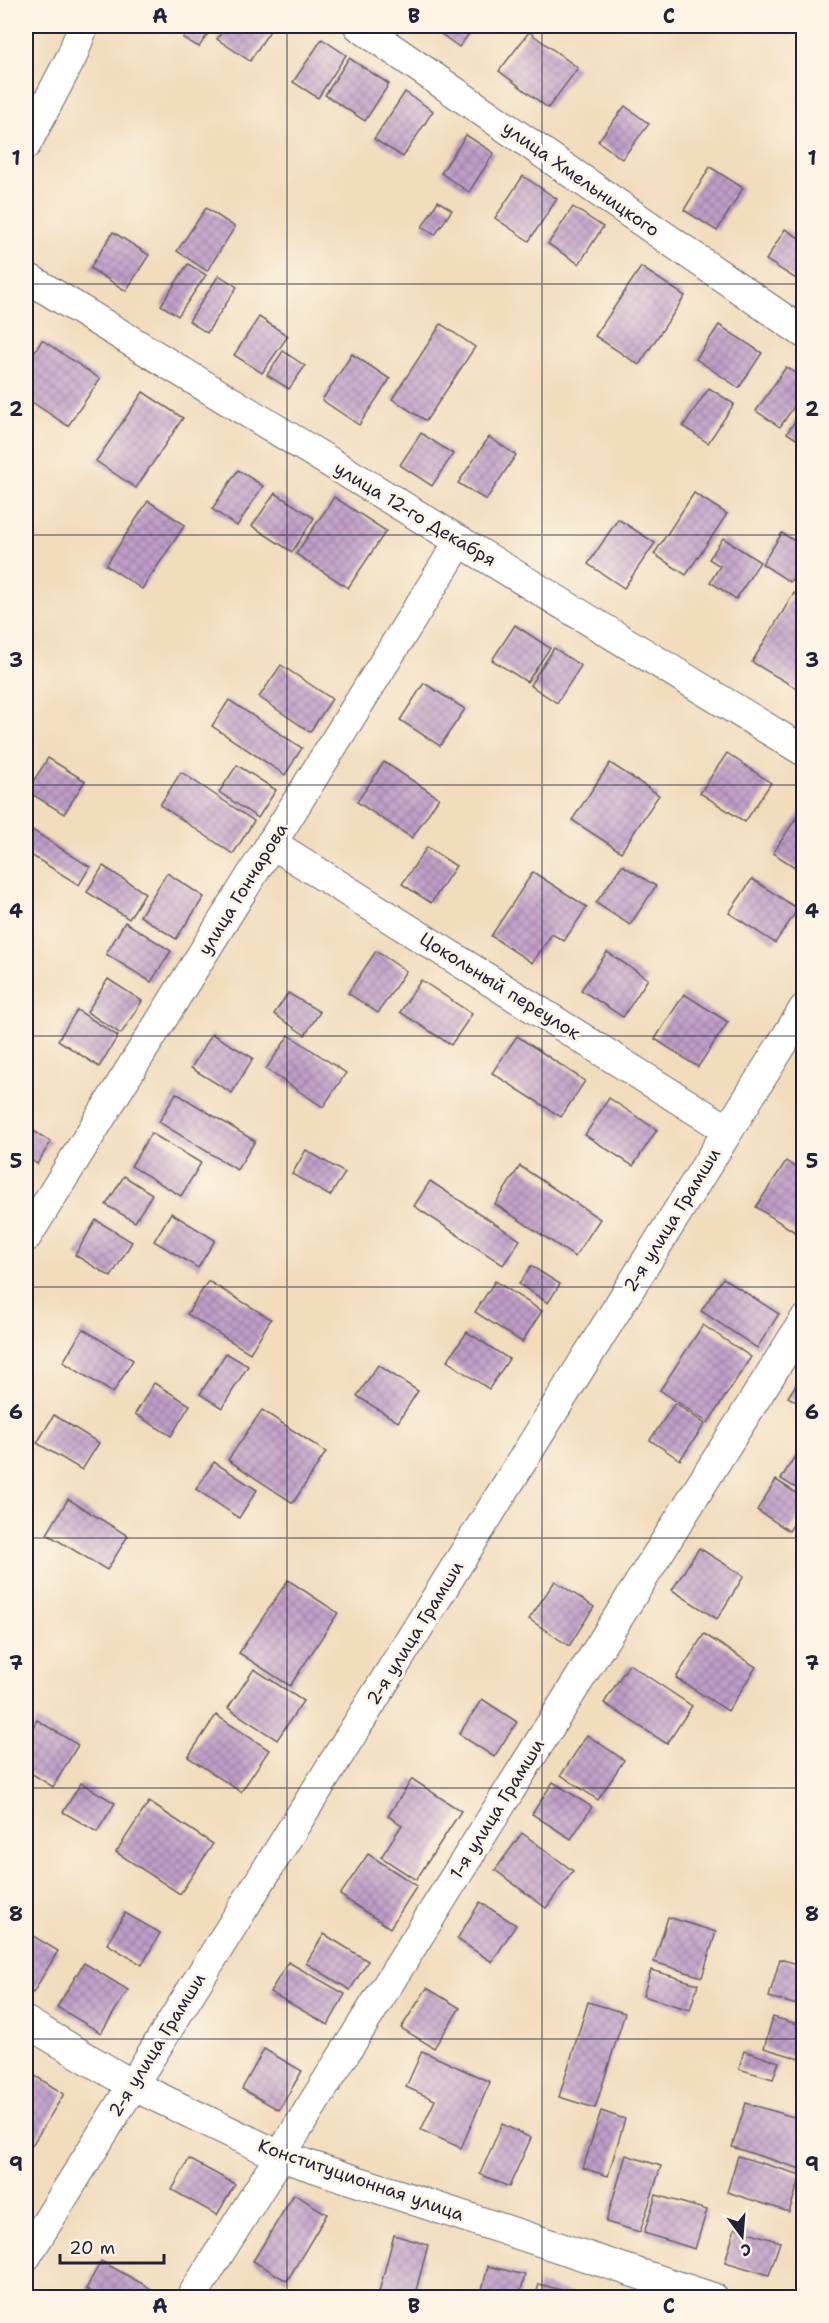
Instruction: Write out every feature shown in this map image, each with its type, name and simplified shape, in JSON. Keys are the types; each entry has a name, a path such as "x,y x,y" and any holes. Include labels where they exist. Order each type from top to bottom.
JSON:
{"street":[{"path":"26,144 72,56 83,26"},
{"name":"улица Хмельницкого","path":"359,26 804,333"},
{"name":"улица 12-го Декабря","path":"26,277 804,751"},
{"name":"улица Гончарова","path":"26,1237 459,541"},
{"name":"Цокольный переулок","path":"271,843 728,1130"},
{"name":"2-я улица Грамши","path":"26,2256 804,1009"},
{"name":"1-я улица Грамши","path":"191,2298 804,1321"},
{"name":"Конституционная улица","path":"26,2022 132,2085 280,2156 713,2298"}],"building":[{"path":"177,26 213,26 199,47 183,38 186,32"},
{"path":"226,26 273,26 250,61 217,39"},
{"path":"430,26 475,26 459,47"},
{"path":"529,32 578,68 548,108 499,71"},
{"path":"322,39 346,55 318,98 293,82"},
{"path":"349,58 389,84 365,121 325,95"},
{"path":"405,92 433,111 403,157 374,139"},
{"path":"625,106 649,124 622,159 598,141"},
{"path":"466,135 494,153 469,192 441,173"},
{"path":"710,167 743,188 717,231 684,210"},
{"path":"523,176 557,199 529,241 495,218"},
{"path":"438,201 452,210 435,235 422,227"},
{"path":"573,207 603,227 579,264 548,244"},
{"path":"206,208 235,227 207,271 177,251"},
{"path":"785,229 804,241 804,284 766,260"},
{"path":"113,232 149,255 126,291 90,268"},
{"path":"188,264 206,275 178,316 161,305"},
{"path":"641,267 685,296 639,365 595,336"},
{"path":"219,275 237,287 207,333 189,321"},
{"path":"259,317 288,336 262,373 234,355"},
{"path":"441,324 475,347 426,421 392,399"},
{"path":"719,325 762,353 739,388 696,359"},
{"path":"42,340 100,379 68,426 26,398 26,365"},
{"path":"283,351 305,366 289,389 267,375"},
{"path":"352,354 390,379 359,425 322,400"},
{"path":"786,367 804,378 804,392 780,427 756,411"},
{"path":"709,388 734,404 708,443 683,426"},
{"path":"143,392 183,418 136,488 96,461"},
{"path":"804,408 804,444 787,433"},
{"path":"421,433 453,454 432,486 400,465"},
{"path":"489,437 516,455 486,500 458,483"},
{"path":"238,470 263,486 237,526 212,509"},
{"path":"275,493 314,518 292,552 252,526"},
{"path":"694,493 727,514 686,575 654,554"},
{"path":"334,497 386,531 348,588 296,554"},
{"path":"148,501 185,525 142,589 106,565"},
{"path":"618,519 655,543 624,588 588,564"},
{"path":"782,533 804,547 804,562 790,582 762,564"},
{"path":"723,538 760,562 736,599 710,582 720,566 709,559"},
{"path":"794,593 804,599 804,687 801,691 752,662"},
{"path":"515,625 550,648 527,682 492,660"},
{"path":"554,648 581,666 557,703 530,685"},
{"path":"281,665 332,699 310,732 259,697"},
{"path":"424,683 465,709 440,746 400,720"},
{"path":"229,700 302,748 285,775 212,726"},
{"path":"727,753 771,783 745,822 700,793"},
{"path":"48,758 85,781 64,814 27,791"},
{"path":"384,762 439,798 412,838 357,802"},
{"path":"610,763 659,795 621,852 572,820"},
{"path":"237,765 276,790 258,818 219,792"},
{"path":"181,772 254,821 233,854 160,805"},
{"path":"804,806 804,873 773,853"},
{"path":"29,828 90,867 79,885 26,852 26,833"},
{"path":"427,847 456,866 431,903 402,884"},
{"path":"622,865 656,886 630,925 596,903"},
{"path":"103,866 145,893 129,919 87,892"},
{"path":"533,872 587,907 564,941 552,934 532,963 491,936"},
{"path":"167,873 204,897 176,939 140,916"},
{"path":"752,879 798,909 775,943 729,913"},
{"path":"125,922 171,951 151,982 106,954"},
{"path":"376,951 406,971 378,1013 348,993"},
{"path":"607,952 648,979 623,1017 581,990"},
{"path":"108,979 142,1001 121,1034 87,1012"},
{"path":"421,980 472,1014 451,1045 400,1012"},
{"path":"288,993 320,1012 305,1035 274,1014"},
{"path":"684,994 728,1022 698,1067 655,1039"},
{"path":"77,1010 118,1036 99,1067 58,1040"},
{"path":"212,1034 253,1058 232,1093 191,1068"},
{"path":"289,1035 346,1073 323,1107 266,1069"},
{"path":"517,1036 585,1081 561,1117 492,1073"},
{"path":"176,1093 255,1141 237,1170 159,1122"},
{"path":"609,1098 657,1130 633,1166 585,1135"},
{"path":"26,1126 51,1142 37,1164 26,1156"},
{"path":"151,1133 201,1163 181,1196 131,1166"},
{"path":"306,1150 345,1173 330,1196 292,1174"},
{"path":"786,1161 804,1173 804,1238 756,1207"},
{"path":"520,1166 600,1219 575,1257 495,1204"},
{"path":"124,1176 152,1194 135,1222 106,1205"},
{"path":"430,1181 520,1240 503,1265 414,1206"},
{"path":"171,1213 215,1240 198,1268 154,1241"},
{"path":"96,1220 132,1242 111,1277 75,1255"},
{"path":"531,1266 560,1284 548,1303 519,1284"},
{"path":"723,1278 779,1314 757,1348 701,1311"},
{"path":"208,1281 271,1319 250,1353 187,1314"},
{"path":"495,1281 542,1311 522,1342 475,1312"},
{"path":"703,1325 751,1357 708,1423 660,1390"},
{"path":"83,1329 133,1360 113,1393 63,1362"},
{"path":"467,1332 509,1359 489,1389 447,1361"},
{"path":"226,1353 248,1366 222,1408 200,1394"},
{"path":"378,1365 418,1391 398,1422 357,1396"},
{"path":"804,1372 804,1406 788,1397"},
{"path":"154,1383 190,1405 171,1436 135,1414"},
{"path":"675,1403 705,1424 680,1460 650,1440"},
{"path":"262,1410 326,1452 293,1503 228,1460"},
{"path":"54,1415 99,1443 82,1470 37,1443"},
{"path":"798,1451 804,1454 804,1493 781,1479"},
{"path":"214,1462 257,1490 239,1518 196,1489"},
{"path":"776,1480 804,1498 804,1509 789,1531 757,1510"},
{"path":"68,1499 128,1536 107,1570 47,1534"},
{"path":"699,1548 744,1576 717,1619 672,1590"},
{"path":"288,1580 338,1613 290,1686 239,1653"},
{"path":"555,1581 594,1607 569,1646 529,1619"},
{"path":"704,1634 756,1667 728,1711 676,1678"},
{"path":"629,1664 692,1706 667,1744 604,1703"},
{"path":"254,1669 303,1701 277,1740 228,1708"},
{"path":"482,1699 517,1722 494,1757 459,1734"},
{"path":"216,1715 269,1750 241,1792 188,1757"},
{"path":"37,1720 78,1745 53,1787 26,1770 26,1739"},
{"path":"587,1735 624,1760 598,1800 561,1775"},
{"path":"412,1779 461,1811 416,1880 381,1857 402,1825 388,1816"},
{"path":"553,1782 592,1807 571,1839 532,1814"},
{"path":"81,1783 115,1803 97,1832 63,1812"},
{"path":"149,1802 213,1844 180,1894 116,1852"},
{"path":"522,1833 573,1871 546,1908 495,1870"},
{"path":"368,1854 417,1886 390,1928 340,1895"},
{"path":"480,1902 516,1925 492,1962 457,1939"},
{"path":"125,1913 160,1933 142,1965 107,1944"},
{"path":"668,1917 716,1932 702,1977 654,1962"},
{"path":"30,1934 58,1951 33,1993 26,1988 26,1941"},
{"path":"324,1934 368,1961 350,1990 306,1963"},
{"path":"780,1959 804,1966 804,2007 769,1997"},
{"path":"288,1962 345,1994 328,2025 270,1992"},
{"path":"84,1963 128,1990 101,2033 57,2007"},
{"path":"651,1970 698,1984 690,2010 643,1996"},
{"path":"427,1988 460,2008 434,2048 401,2028"},
{"path":"588,2002 625,2013 595,2108 559,2097"},
{"path":"773,2017 804,2026 804,2060 764,2048"},
{"path":"264,2049 302,2071 279,2110 242,2089"},
{"path":"422,2051 490,2082 461,2148 421,2130 435,2100 406,2087"},
{"path":"744,2051 779,2062 773,2079 739,2069"},
{"path":"29,2072 64,2094 29,2150 26,2148 26,2077"},
{"path":"746,2103 804,2120 804,2170 732,2147"},
{"path":"601,2111 625,2119 608,2176 583,2168"},
{"path":"502,2124 531,2138 509,2187 480,2174"},
{"path":"626,2155 661,2166 640,2232 606,2222"},
{"path":"738,2156 801,2175 789,2212 727,2192"},
{"path":"189,2159 235,2184 217,2215 172,2190"},
{"path":"294,2194 327,2214 287,2281 253,2261"},
{"path":"656,2195 707,2210 695,2249 644,2233"},
{"path":"735,2228 780,2242 769,2275 725,2262"},
{"path":"394,2235 428,2245 414,2298 402,2298 379,2292"},
{"path":"101,2261 167,2298 102,2298 86,2289"},
{"path":"488,2266 525,2275 519,2298 480,2298"},
{"path":"539,2284 586,2297 586,2298 535,2298"}]}
